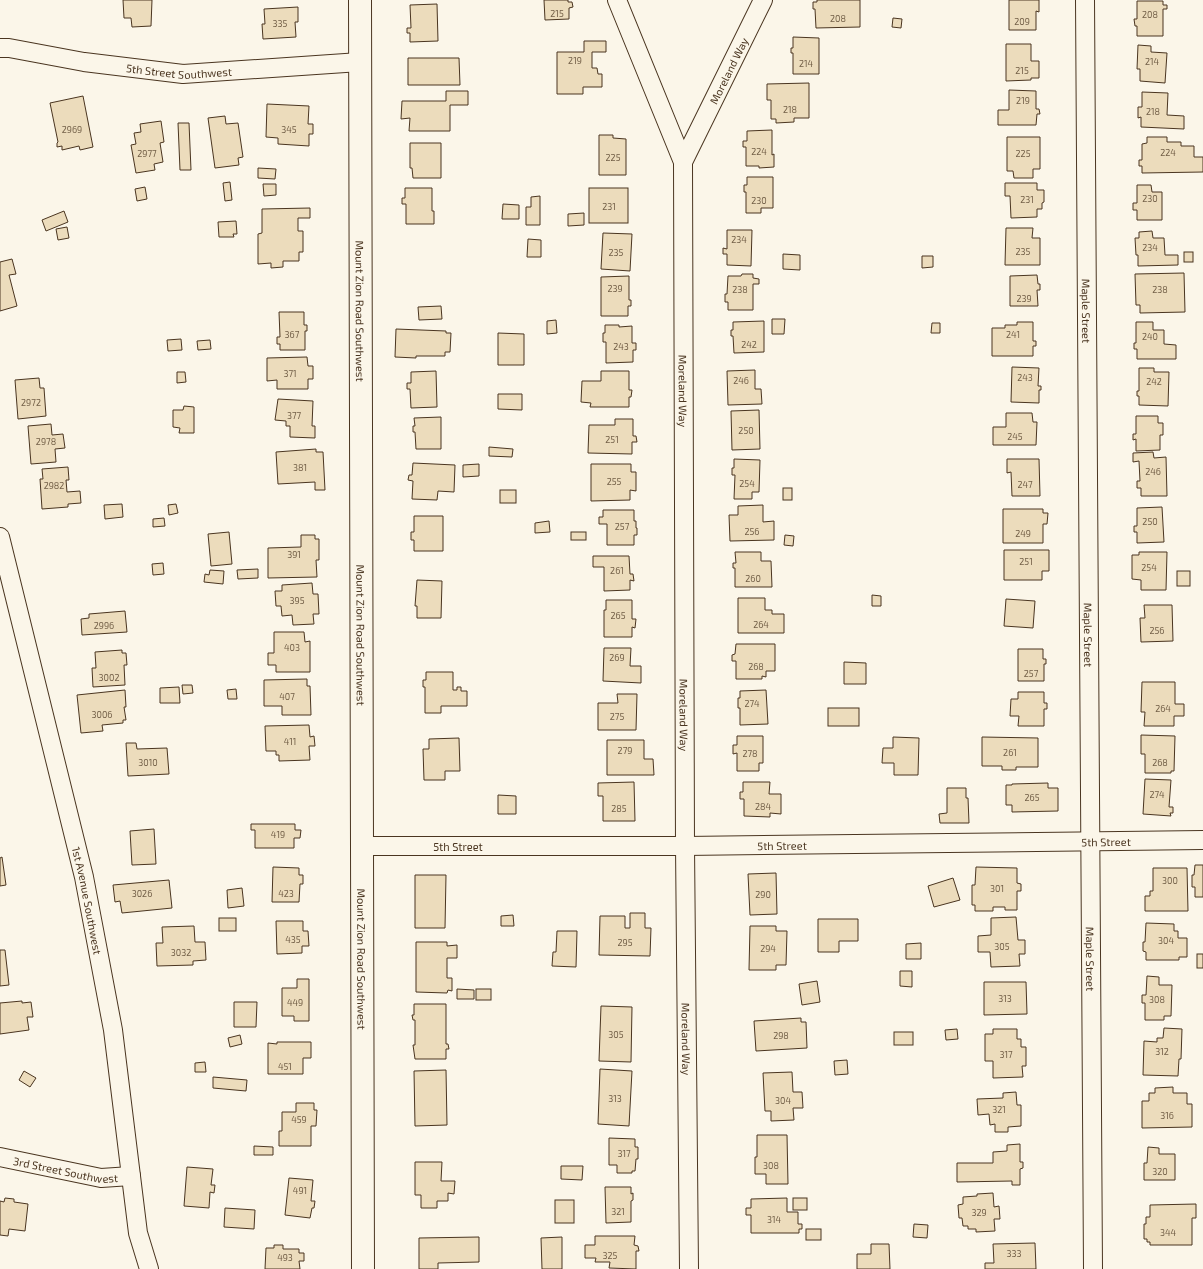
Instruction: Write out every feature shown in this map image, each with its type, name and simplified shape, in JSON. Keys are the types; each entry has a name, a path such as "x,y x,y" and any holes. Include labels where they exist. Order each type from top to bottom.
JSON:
{"street":[{"name":"Mount Zion Road Southwest","path":"360,0 363,1269"},
{"name":"Moreland Way","path":"617,0 683,162 685,846 689,1269"},
{"name":"Moreland Way","path":"683,162 763,0"},
{"name":"Maple Street","path":"1085,0 1093,1269"},
{"name":"5th Street Southwest","path":"0,48 9,48 84,62 183,74 360,62"},
{"name":"1st Avenue Southwest","path":"0,537 84,877 113,1030 138,1233 148,1269"},
{"name":"5th Street","path":"362,846 685,846 1203,840"},
{"name":"3rd Street Southwest","path":"0,1157 101,1178 131,1176"}],"building":[{"path":"123,0 152,0 151,26 132,27 131,18 124,18"},
{"path":"544,0 568,0 568,2 572,2 573,7 569,8 569,19 545,20"},
{"path":"817,0 860,0 860,27 816,28 813,2 817,2"},
{"path":"1009,0 1039,0 1039,12 1036,11 1036,30 1009,30"},
{"path":"1137,1 1163,1 1163,5 1167,5 1167,9 1163,9 1163,36 1137,36 1137,26 1135,26 1134,19 1137,19"},
{"path":"437,4 438,41 410,42 410,33 407,33 407,28 411,28 410,5"},
{"path":"298,7 298,22 295,22 296,37 263,39 262,24 265,24 264,9"},
{"path":"893,18 902,19 901,28 892,27"},
{"path":"793,37 819,38 819,74 793,74 793,53 791,53 791,48 793,48"},
{"path":"584,41 606,41 606,52 592,52 592,68 597,68 598,74 602,74 602,87 583,87 583,94 557,94 557,52 584,52"},
{"path":"1006,44 1031,44 1031,61 1039,61 1039,78 1031,78 1031,80 1006,81"},
{"path":"1138,45 1151,46 1151,52 1167,53 1165,83 1140,81 1140,69 1137,69"},
{"path":"408,58 459,58 460,85 408,85"},
{"path":"809,83 809,118 794,118 794,122 776,123 776,119 771,119 771,100 767,100 767,84"},
{"path":"1009,90 1036,91 1036,109 1039,109 1040,114 1037,114 1036,125 998,125 998,110 1009,110"},
{"path":"446,91 468,91 468,105 450,105 450,131 409,131 410,118 401,119 402,101 446,101"},
{"path":"1142,92 1168,93 1167,115 1184,116 1184,129 1141,127 1141,117 1138,118 1138,107 1142,107"},
{"path":"83,96 93,147 80,150 79,146 62,150 62,146 57,147 58,142 50,103"},
{"path":"267,104 309,106 308,124 313,124 313,134 309,134 309,146 278,144 278,138 266,137"},
{"path":"225,116 226,124 238,123 243,157 238,158 239,165 215,168 208,118"},
{"path":"161,121 164,142 160,143 163,162 154,164 155,170 136,173 131,145 136,144 134,133 141,132 140,124"},
{"path":"178,123 189,123 191,170 180,170"},
{"path":"772,130 772,155 774,154 774,167 759,168 759,166 746,166 746,147 743,147 743,141 747,141 747,131"},
{"path":"599,135 613,135 613,138 626,139 626,175 599,175"},
{"path":"1007,137 1040,137 1040,169 1033,169 1033,178 1014,178 1013,171 1007,171"},
{"path":"1147,137 1167,137 1167,142 1181,142 1181,146 1194,146 1194,157 1203,157 1203,172 1142,173 1142,166 1139,166 1139,160 1142,160 1142,144 1147,143"},
{"path":"410,143 441,143 441,178 413,178 412,168 410,168"},
{"path":"258,168 276,169 275,179 258,178"},
{"path":"747,177 773,177 773,208 761,208 761,213 746,213 746,192 744,192 744,185 747,185"},
{"path":"230,182 232,200 225,201 223,183"},
{"path":"1005,183 1037,183 1037,190 1044,190 1044,202 1042,203 1042,209 1037,209 1037,217 1011,218 1010,196 1005,196"},
{"path":"263,184 276,184 276,195 264,196"},
{"path":"1137,185 1151,185 1152,192 1162,192 1162,220 1137,220 1137,210 1133,210 1133,203 1137,203"},
{"path":"145,187 147,199 137,201 135,189"},
{"path":"405,188 432,188 432,211 434,211 434,224 406,224 406,204 402,204 402,198 405,198"},
{"path":"589,188 628,188 628,223 589,223"},
{"path":"540,196 540,225 526,225 526,207 531,207 531,197"},
{"path":"503,204 519,205 519,219 502,219"},
{"path":"310,208 310,218 298,218 298,231 303,231 303,252 299,252 299,261 283,261 283,267 271,268 271,263 258,264 258,234 262,233 262,209"},
{"path":"64,211 68,222 46,231 42,220"},
{"path":"584,213 584,225 568,226 568,214"},
{"path":"236,221 237,234 233,234 234,237 219,237 218,222"},
{"path":"67,227 69,238 58,240 56,229"},
{"path":"1006,228 1033,228 1032,238 1040,238 1040,265 1005,265"},
{"path":"727,230 752,230 751,266 727,265 727,254 723,254 723,248 727,249"},
{"path":"1152,231 1153,238 1164,238 1165,255 1178,255 1178,265 1138,266 1135,238 1139,238 1139,232"},
{"path":"603,233 632,234 630,271 601,269"},
{"path":"528,239 541,240 541,257 527,257"},
{"path":"1184,252 1193,252 1193,262 1184,262"},
{"path":"783,254 800,255 800,270 783,269"},
{"path":"922,256 933,256 933,267 922,268"},
{"path":"12,259 16,274 9,275 17,306 0,311 0,262"},
{"path":"1184,273 1185,312 1140,313 1140,305 1136,305 1135,274"},
{"path":"742,274 753,274 753,278 759,279 759,284 753,284 753,310 728,310 728,302 725,302 725,294 727,294 728,276 741,276"},
{"path":"1037,275 1038,284 1040,284 1040,290 1037,290 1038,306 1010,306 1010,276"},
{"path":"629,276 629,300 631,300 631,306 628,306 628,316 601,316 601,277"},
{"path":"441,306 442,319 419,320 418,307"},
{"path":"279,312 304,312 304,325 307,325 307,331 305,331 305,350 280,350 280,344 277,344 277,337 280,337"},
{"path":"772,319 785,319 784,334 772,334"},
{"path":"556,320 557,333 547,334 547,321"},
{"path":"764,321 764,352 734,353 733,336 731,336 733,322"},
{"path":"1017,322 1033,322 1033,341 1036,341 1036,346 1033,346 1033,356 992,356 992,328 1005,328 1005,325 1017,325"},
{"path":"1136,322 1153,322 1153,330 1164,330 1164,344 1176,345 1176,359 1137,359 1137,349 1134,349 1134,343 1136,343"},
{"path":"932,323 940,323 940,333 931,333"},
{"path":"605,325 619,325 619,327 632,326 632,343 636,343 636,350 633,350 633,362 606,363 606,342 603,342"},
{"path":"396,329 446,331 446,333 451,333 450,352 445,352 445,356 416,356 416,358 395,357"},
{"path":"498,333 524,334 524,365 498,365"},
{"path":"181,339 182,350 168,351 167,340"},
{"path":"210,340 211,349 198,350 197,341"},
{"path":"307,357 308,366 313,366 313,379 308,379 308,389 277,389 277,380 267,381 267,358"},
{"path":"1012,367 1039,368 1038,386 1041,386 1041,390 1039,390 1039,403 1011,402"},
{"path":"1139,368 1154,368 1154,372 1169,372 1168,406 1139,405 1139,396 1137,396 1137,391 1139,391"},
{"path":"755,370 755,389 761,389 762,404 728,405 727,371"},
{"path":"436,371 437,407 411,408 410,389 407,389 407,383 411,383 411,372"},
{"path":"601,371 629,371 629,390 632,390 631,397 629,397 629,407 590,407 591,403 581,402 582,381 601,381"},
{"path":"177,372 185,372 186,382 177,383"},
{"path":"39,378 40,388 44,388 46,416 18,419 15,380"},
{"path":"498,394 522,394 522,410 498,409"},
{"path":"278,399 313,401 312,426 315,426 315,438 290,437 290,426 286,426 286,421 275,420"},
{"path":"184,406 194,407 194,433 179,433 180,428 173,427 173,410 183,410"},
{"path":"759,410 760,449 732,450 731,411"},
{"path":"1006,413 1032,413 1033,422 1037,422 1036,445 993,445 993,427 1006,427"},
{"path":"1136,416 1158,416 1158,423 1163,423 1163,435 1160,435 1160,450 1136,451 1136,439 1133,440 1133,434 1136,434"},
{"path":"441,417 441,449 416,449 415,432 413,432 413,426 415,426 414,418"},
{"path":"615,419 633,419 633,436 636,436 637,442 632,442 632,454 588,453 589,425 615,425"},
{"path":"51,424 52,435 63,434 65,448 55,449 56,462 31,464 28,426"},
{"path":"489,447 513,449 512,457 489,456"},
{"path":"316,449 316,452 323,452 325,490 315,490 315,482 278,484 276,452"},
{"path":"1153,452 1154,458 1166,457 1167,496 1141,496 1141,488 1137,488 1137,481 1140,481 1139,461 1133,462 1133,453"},
{"path":"734,459 760,460 759,492 752,492 752,499 734,499 735,475 732,475 732,468 734,468"},
{"path":"1007,459 1039,459 1040,496 1012,496 1011,472 1007,473"},
{"path":"413,463 455,465 454,492 438,491 437,500 412,499 413,481 408,480 409,475 412,475"},
{"path":"479,464 479,476 463,477 463,465"},
{"path":"591,464 631,464 631,472 636,472 636,491 630,490 630,500 591,501"},
{"path":"68,467 69,480 66,480 67,492 80,491 81,503 68,504 68,507 42,509 40,479 43,479 42,469"},
{"path":"783,488 792,488 792,500 783,500"},
{"path":"500,490 516,490 516,503 500,503"},
{"path":"122,504 123,517 105,519 104,505"},
{"path":"176,504 178,513 169,515 168,505"},
{"path":"763,505 763,522 774,521 774,540 730,541 729,515 738,515 738,506"},
{"path":"1162,507 1164,542 1137,543 1137,532 1134,532 1134,526 1137,526 1137,508"},
{"path":"1003,509 1043,509 1043,513 1048,513 1047,524 1043,524 1043,543 1003,543"},
{"path":"603,510 634,510 634,521 636,521 637,535 634,535 634,545 607,545 607,524 599,524 599,517 603,517"},
{"path":"414,516 443,516 443,551 414,551 414,540 411,540 411,532 414,532"},
{"path":"164,518 165,526 153,527 153,519"},
{"path":"549,521 550,532 535,533 535,523"},
{"path":"229,532 232,564 211,566 208,534"},
{"path":"571,532 586,532 586,540 571,540"},
{"path":"301,535 315,535 315,539 319,539 319,560 316,560 317,577 268,578 268,548 301,547"},
{"path":"785,535 794,536 793,546 784,545"},
{"path":"1004,550 1049,550 1049,571 1042,571 1042,580 1004,580"},
{"path":"735,552 761,552 761,561 771,561 772,587 735,587 735,568 733,568 733,563 736,563"},
{"path":"1139,552 1167,552 1166,590 1141,590 1141,580 1132,579 1132,555 1139,555"},
{"path":"593,556 629,556 630,574 633,574 634,581 630,580 630,590 604,591 604,567 593,567"},
{"path":"163,563 164,574 153,575 152,564"},
{"path":"258,569 258,578 238,579 237,570"},
{"path":"210,570 224,571 223,584 204,582 205,574 209,575"},
{"path":"1177,571 1190,571 1190,586 1177,586"},
{"path":"417,580 442,581 441,618 417,618 417,606 415,606"},
{"path":"312,583 313,594 318,594 319,614 313,614 314,624 293,625 292,615 282,616 281,606 276,606 275,591 282,591 282,585"},
{"path":"872,595 881,596 881,606 872,606"},
{"path":"738,598 765,598 765,610 772,610 772,614 784,614 784,633 738,633"},
{"path":"1006,599 1035,601 1033,628 1004,626"},
{"path":"606,600 632,600 632,619 636,619 635,628 632,627 632,637 604,637 604,610 606,610"},
{"path":"1144,605 1172,605 1173,641 1141,642 1140,618 1145,618"},
{"path":"125,611 127,632 82,635 81,619 89,618 89,614"},
{"path":"274,632 304,632 305,642 310,641 310,672 276,672 276,665 268,665 268,653 274,653"},
{"path":"736,644 775,644 775,671 766,671 766,677 762,676 762,679 736,679 736,661 732,661 732,655 735,654"},
{"path":"604,648 631,648 630,666 641,666 641,683 603,681"},
{"path":"1018,649 1043,649 1043,659 1046,659 1046,664 1044,664 1044,681 1018,681"},
{"path":"122,650 122,653 126,653 127,665 124,665 125,685 93,687 92,668 96,668 95,652"},
{"path":"844,662 866,663 866,684 844,684"},
{"path":"426,672 453,672 453,690 457,690 457,687 461,687 461,691 467,691 467,706 441,706 441,713 425,713 425,687 423,687 423,680 426,680"},
{"path":"307,679 307,686 310,686 311,715 282,715 282,706 264,706 264,680"},
{"path":"1142,682 1175,682 1175,704 1184,704 1184,716 1174,716 1174,726 1144,726 1145,712 1141,712"},
{"path":"182,685 192,685 193,693 183,694"},
{"path":"179,687 180,703 160,703 160,688"},
{"path":"236,689 237,699 228,699 227,690"},
{"path":"125,690 126,707 124,707 126,720 123,720 123,723 102,725 103,731 81,733 77,695"},
{"path":"766,690 768,724 740,725 740,708 738,708 738,698 740,698 740,691"},
{"path":"1018,692 1044,692 1044,703 1047,703 1047,709 1044,709 1044,726 1018,726 1019,716 1010,716 1011,699 1018,699"},
{"path":"617,694 637,694 636,730 598,730 598,703 618,703"},
{"path":"828,708 859,708 859,726 828,726"},
{"path":"309,725 310,737 314,736 315,746 309,746 310,760 279,761 279,755 276,755 276,751 266,751 265,726"},
{"path":"1141,735 1175,736 1174,771 1171,771 1171,773 1145,773 1145,754 1141,754"},
{"path":"737,736 763,736 763,763 759,763 759,771 737,771 737,753 733,754 733,745 737,745"},
{"path":"893,737 919,738 918,775 894,775 894,763 882,763 883,748 893,748"},
{"path":"982,737 1038,738 1038,767 1016,767 1016,770 1002,770 1002,766 982,766"},
{"path":"459,738 460,771 445,771 445,780 424,780 423,749 429,749 429,739"},
{"path":"607,740 644,740 644,759 653,759 654,775 607,775"},
{"path":"126,743 136,743 137,749 167,748 169,774 128,776"},
{"path":"1145,779 1171,780 1169,807 1173,807 1173,813 1170,813 1171,816 1143,814"},
{"path":"634,782 635,821 603,821 603,796 598,796 598,783"},
{"path":"743,782 770,782 769,794 781,794 781,814 770,813 770,817 744,816 744,799 740,799 740,792 743,792"},
{"path":"1048,783 1048,788 1058,788 1058,811 1012,812 1012,805 1006,805 1006,785"},
{"path":"947,788 966,788 969,823 940,823 939,814 947,813"},
{"path":"498,795 516,796 516,814 498,814"},
{"path":"251,824 295,824 295,830 301,830 300,838 294,838 294,848 255,848 255,830 251,830"},
{"path":"154,829 156,864 132,865 130,831"},
{"path":"2,857 6,885 0,886 0,858"},
{"path":"1195,865 1203,865 1203,897 1195,897 1195,887 1192,887 1192,875 1194,875"},
{"path":"273,867 299,868 299,875 303,875 303,884 300,884 299,902 272,902"},
{"path":"976,867 1017,868 1017,883 1021,884 1021,891 1017,891 1017,910 1005,910 1005,907 993,907 993,911 975,911 975,905 972,905 972,885 975,885"},
{"path":"1153,868 1187,868 1188,911 1145,911 1145,896 1150,896 1150,891 1153,891"},
{"path":"776,873 777,914 750,915 748,874"},
{"path":"415,875 446,875 445,928 415,928"},
{"path":"953,878 960,900 934,907 928,886"},
{"path":"169,880 172,908 122,913 120,901 115,902 113,885"},
{"path":"242,888 244,906 228,908 227,890"},
{"path":"630,913 645,913 645,928 651,928 650,956 599,955 600,916 625,916 625,928 630,928"},
{"path":"513,915 514,926 501,926 501,916"},
{"path":"1016,917 1018,940 1025,940 1025,954 1019,954 1020,966 991,967 990,952 978,952 978,936 991,935 991,918"},
{"path":"219,918 236,918 236,931 219,931"},
{"path":"818,919 858,919 858,941 839,941 839,952 818,952"},
{"path":"276,921 303,921 303,931 308,931 309,946 302,946 302,953 277,954"},
{"path":"1146,923 1174,924 1174,931 1178,931 1178,938 1187,938 1187,957 1179,957 1179,960 1146,960 1146,952 1143,951 1143,942 1145,942"},
{"path":"194,926 195,942 205,942 206,960 193,961 193,965 157,966 156,943 163,943 162,927"},
{"path":"750,926 776,926 776,931 787,931 786,965 776,965 776,970 749,970"},
{"path":"557,931 577,931 576,967 552,966 553,952 556,952"},
{"path":"416,942 447,942 447,946 457,945 457,958 447,958 447,978 452,978 452,991 448,990 447,993 416,992"},
{"path":"921,943 921,959 906,959 906,944"},
{"path":"0,950 5,950 9,985 0,986"},
{"path":"1197,954 1203,954 1203,968 1197,968"},
{"path":"900,971 912,971 912,987 900,986"},
{"path":"1147,976 1159,977 1159,985 1172,985 1171,1016 1164,1016 1164,1020 1145,1020 1145,1003 1142,1003 1142,995 1146,995"},
{"path":"297,979 309,979 309,1021 294,1021 294,1016 282,1016 282,988 297,988"},
{"path":"817,981 820,1002 802,1005 799,984"},
{"path":"984,982 1026,982 1027,1014 984,1015"},
{"path":"457,989 474,990 474,999 457,999"},
{"path":"476,989 491,989 491,1000 476,1000"},
{"path":"22,1001 22,1003 31,1002 33,1017 27,1017 29,1030 0,1034 0,1003"},
{"path":"234,1002 257,1002 256,1027 234,1027"},
{"path":"414,1004 446,1004 446,1044 448,1044 449,1049 446,1049 446,1059 415,1059 413,1045 415,1045 415,1020 413,1020 412,1015 414,1015"},
{"path":"601,1006 632,1007 631,1062 599,1061"},
{"path":"801,1018 801,1022 806,1022 807,1048 756,1051 754,1021"},
{"path":"1164,1028 1182,1029 1181,1059 1179,1059 1178,1076 1143,1075 1144,1041 1157,1042 1157,1038 1163,1038"},
{"path":"957,1029 958,1039 946,1040 945,1030"},
{"path":"993,1029 1017,1029 1017,1039 1021,1039 1021,1047 1026,1047 1026,1066 1022,1066 1023,1077 993,1078 993,1061 985,1061 985,1034 993,1034"},
{"path":"894,1032 913,1032 913,1045 894,1045"},
{"path":"240,1035 242,1044 230,1047 228,1038"},
{"path":"277,1042 311,1042 311,1058 303,1058 303,1074 268,1074 268,1043 277,1044"},
{"path":"847,1060 848,1074 835,1075 834,1061"},
{"path":"205,1062 206,1072 195,1072 195,1063"},
{"path":"600,1069 632,1071 629,1126 598,1124"},
{"path":"446,1070 447,1125 415,1126 414,1071"},
{"path":"24,1071 36,1078 30,1087 19,1080"},
{"path":"792,1072 793,1092 802,1092 803,1108 793,1108 794,1120 771,1121 771,1111 765,1111 763,1073"},
{"path":"213,1077 247,1080 246,1091 213,1088"},
{"path":"1173,1087 1173,1093 1187,1093 1187,1104 1192,1104 1192,1127 1142,1128 1142,1101 1149,1101 1149,1093 1155,1093 1155,1088"},
{"path":"1016,1092 1017,1105 1021,1105 1021,1126 1008,1127 1008,1132 995,1132 995,1124 990,1125 989,1114 978,1115 977,1099 1003,1098 1003,1093"},
{"path":"296,1103 314,1103 314,1110 317,1110 316,1126 311,1126 311,1146 279,1146 279,1131 282,1131 282,1112 296,1112"},
{"path":"757,1135 787,1135 788,1184 766,1184 766,1174 755,1174"},
{"path":"609,1138 635,1139 635,1147 638,1147 638,1159 636,1159 635,1171 632,1171 632,1173 617,1173 617,1165 609,1165"},
{"path":"1020,1144 1020,1162 1023,1162 1023,1168 1020,1169 1020,1185 1012,1185 1012,1181 957,1182 957,1163 993,1163 993,1152 1007,1151 1007,1145"},
{"path":"254,1146 273,1147 273,1155 254,1155"},
{"path":"1148,1147 1159,1148 1159,1154 1175,1154 1175,1180 1144,1180 1144,1163 1147,1163"},
{"path":"415,1162 442,1162 441,1181 455,1181 454,1194 448,1193 448,1201 437,1201 437,1208 421,1208 421,1195 415,1195"},
{"path":"561,1166 583,1166 582,1180 561,1179"},
{"path":"187,1167 213,1169 211,1185 215,1185 214,1193 210,1192 209,1208 184,1206"},
{"path":"289,1178 313,1180 311,1201 315,1201 310,1218 285,1215"},
{"path":"605,1187 631,1187 633,1200 631,1201 631,1222 606,1223"},
{"path":"993,1193 994,1207 999,1206 1000,1219 994,1219 995,1231 976,1232 976,1229 968,1229 968,1226 963,1226 962,1218 959,1218 958,1205 963,1204 963,1197"},
{"path":"5,1198 14,1199 14,1202 28,1204 25,1231 9,1229 8,1236 0,1235 0,1201 4,1202"},
{"path":"787,1198 787,1212 798,1212 798,1224 802,1224 802,1229 799,1229 799,1233 751,1233 751,1215 746,1215 746,1208 751,1208 751,1199"},
{"path":"793,1198 807,1198 807,1210 793,1210"},
{"path":"555,1200 574,1200 574,1223 555,1223"},
{"path":"1196,1204 1196,1218 1192,1218 1192,1245 1150,1245 1150,1242 1147,1242 1147,1239 1144,1239 1144,1224 1146,1224 1146,1217 1150,1217 1150,1205"},
{"path":"225,1208 255,1210 254,1229 224,1227"},
{"path":"914,1224 928,1225 927,1238 913,1237"},
{"path":"806,1229 821,1229 821,1240 806,1240"},
{"path":"595,1236 635,1236 634,1245 638,1246 639,1251 636,1251 636,1269 609,1268 610,1262 595,1262 596,1258 585,1258 585,1245 595,1245"},
{"path":"479,1237 479,1262 438,1263 438,1269 419,1269 419,1238"},
{"path":"562,1237 562,1269 542,1269 541,1238"},
{"path":"1035,1243 1036,1269 985,1269 985,1263 994,1263 993,1244"},
{"path":"871,1244 889,1244 890,1269 857,1269 857,1254 871,1254"},
{"path":"274,1245 283,1245 283,1249 299,1249 299,1253 304,1253 304,1261 299,1261 300,1269 265,1269 266,1248 274,1248"}]}
